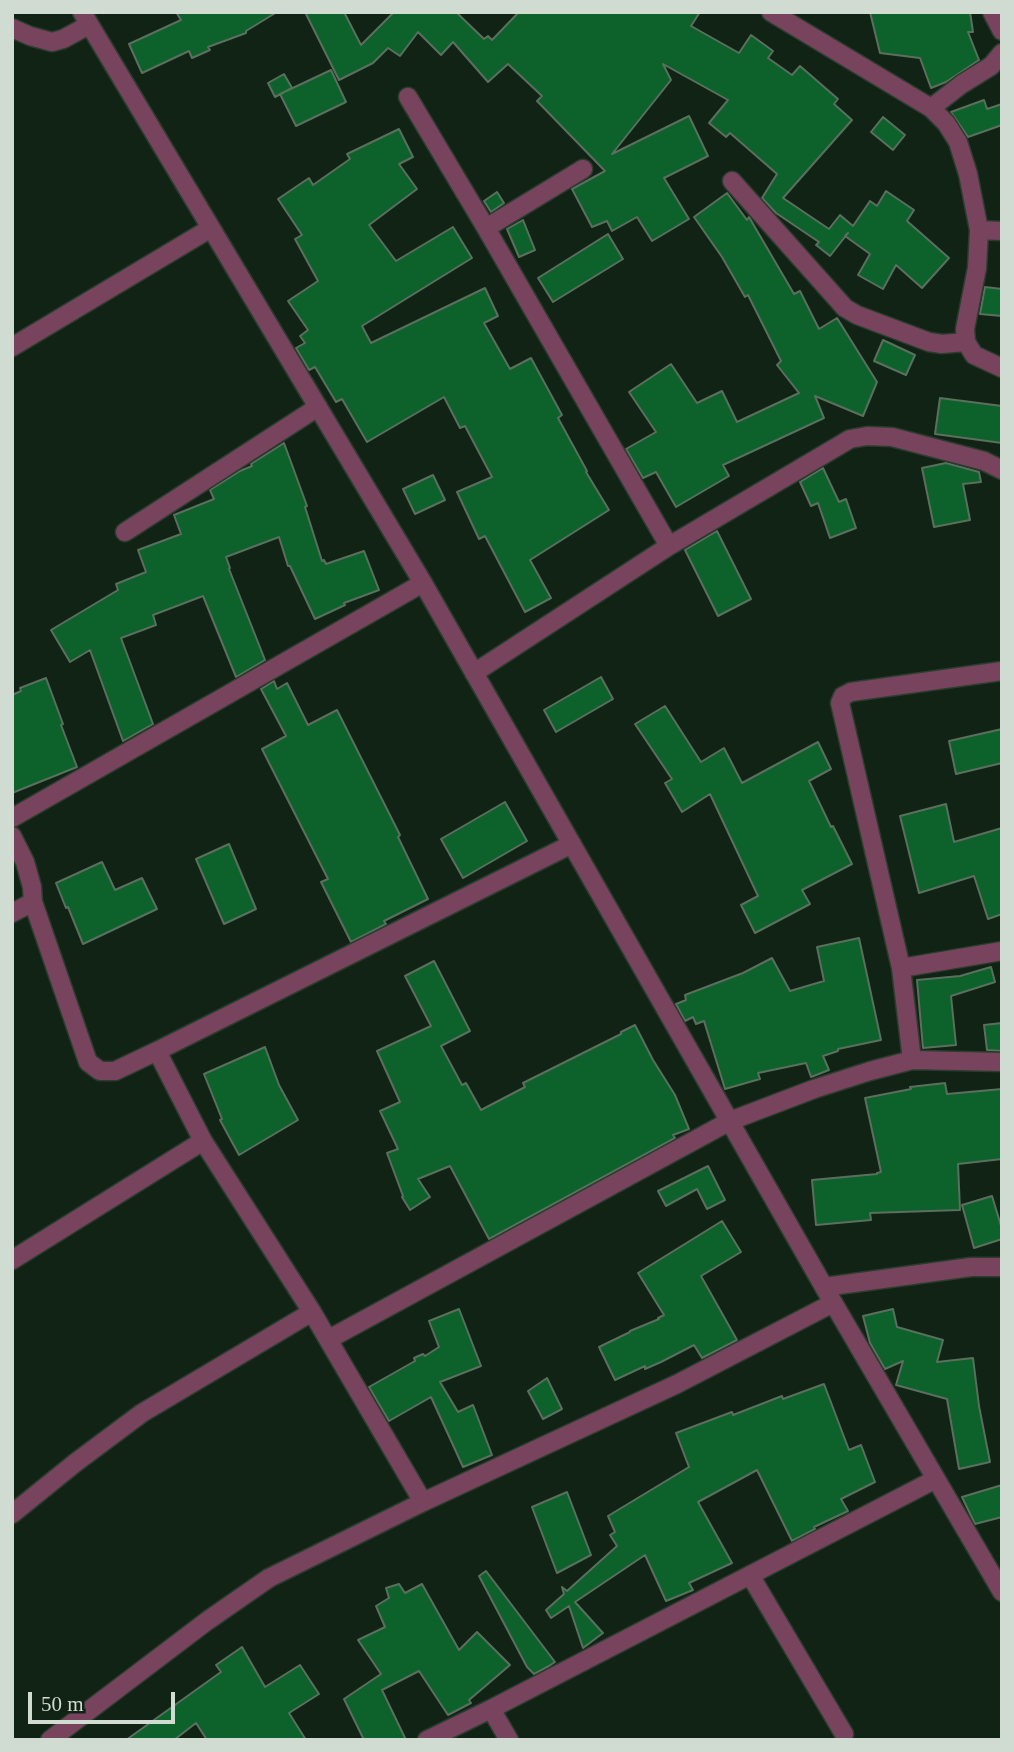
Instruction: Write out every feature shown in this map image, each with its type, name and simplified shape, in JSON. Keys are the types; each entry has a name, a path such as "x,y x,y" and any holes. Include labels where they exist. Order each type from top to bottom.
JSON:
{"street":[{"path":"771,12 931,108 946,123 958,142 968,174 979,230 977,268 965,329 966,342 974,355 1002,368"},
{"path":"992,12 1002,31"},
{"path":"12,29 52,42 63,39 86,19 423,583 828,1295 1002,1592"},
{"path":"931,108 991,66 1002,53"},
{"path":"408,97 669,547"},
{"path":"486,228 583,169"},
{"path":"732,181 845,308 929,342 966,342"},
{"path":"12,346 211,228"},
{"path":"979,230 1002,231"},
{"path":"125,532 318,407"},
{"path":"474,673 669,547 850,439 867,436 892,437 984,461 1002,470"},
{"path":"12,818 423,583"},
{"path":"912,1060 901,968 840,703 843,696 851,692 1002,671"},
{"path":"12,836 25,862 33,902 88,1062 100,1071 115,1071 157,1051 572,844"},
{"path":"12,913 33,902"},
{"path":"901,968 1002,951"},
{"path":"157,1051 203,1140 329,1339 423,1502"},
{"path":"329,1339 730,1121 814,1088 912,1060 1002,1062"},
{"path":"12,1260 203,1140"},
{"path":"50,1740 207,1621 269,1578 423,1502 677,1384 828,1295 971,1266 1002,1267"},
{"path":"12,1514 142,1413 312,1312"},
{"path":"427,1740 936,1479"},
{"path":"750,1575 844,1734"},
{"path":"491,1709 509,1740"}],"building":[{"path":"176,12 277,12 246,33 208,47 210,50 192,58 189,51 142,73 129,44 181,20"},
{"path":"305,12 344,12 361,45 394,12 456,12 484,39 488,36 492,40 519,12 700,12 691,26 739,53 751,35 773,51 768,58 792,75 800,66 838,99 834,104 852,120 783,198 829,229 840,215 853,226 870,201 877,206 886,191 914,210 907,221 949,258 922,288 896,265 883,289 858,275 870,254 845,236 830,256 816,245 819,242 776,213 762,198 777,174 730,133 726,137 709,123 728,100 663,64 671,80 612,154 689,116 708,156 664,178 689,219 652,241 637,217 612,231 607,221 592,227 572,189 605,171 537,101 542,96 508,64 488,82 453,42 441,55 418,32 400,56 388,48 373,63 339,80"},
{"path":"870,12 970,12 973,32 968,32 979,60 946,82 931,88 920,58 880,53"},
{"path":"331,70 346,102 296,126 280,94"},
{"path":"284,74 292,88 275,97 268,83"},
{"path":"984,100 987,109 1002,104 1002,125 968,137 951,112"},
{"path":"883,117 905,135 893,150 871,132"},
{"path":"399,129 413,157 399,164 417,189 369,225 396,261 453,227 472,258 362,326 371,343 485,288 498,316 484,323 510,369 531,358 562,415 558,418 609,510 530,560 551,598 525,612 485,536 479,539 457,492 492,477 465,426 460,428 444,397 367,442 342,399 336,402 315,367 309,370 296,348 305,343 300,336 308,330 288,301 318,281 295,239 302,235 278,199 309,178 313,185 350,159 347,154"},
{"path":"497,192 504,203 491,212 484,201"},
{"path":"727,193 747,220 749,217 794,294 800,291 819,329 837,318 877,382 863,416 815,396 824,418 723,465 729,476 676,507 656,472 643,478 626,449 656,432 629,392 671,364 697,403 722,391 737,422 799,393 777,365 781,361 748,295 745,297 722,257 694,217"},
{"path":"523,220 535,250 519,257 507,229"},
{"path":"608,234 623,259 553,302 538,278"},
{"path":"985,287 1002,289 1002,316 980,314"},
{"path":"883,340 915,355 906,375 874,361"},
{"path":"940,398 1002,406 1002,443 935,434"},
{"path":"284,443 307,506 305,507 322,561 326,564 364,551 379,590 344,603 345,605 315,619 288,566 279,537 226,557 265,660 236,677 203,596 153,615 156,625 121,638 153,724 123,741 90,650 70,662 51,630 118,590 116,584 146,572 138,550 181,534 174,515 214,499 210,490 252,466 251,464"},
{"path":"946,463 979,472 981,482 963,484 970,520 934,527 922,468"},
{"path":"823,468 839,502 846,499 856,528 830,538 818,503 811,506 800,482"},
{"path":"433,475 445,500 415,514 403,489"},
{"path":"717,531 751,599 718,616 685,550"},
{"path":"601,677 613,699 556,732 544,710"},
{"path":"46,678 77,767 12,793 12,695 21,691 20,688"},
{"path":"274,681 277,689 287,683 308,725 337,710 400,835 398,837 428,899 384,921 386,924 351,942 321,882 328,879 262,749 286,736 261,689"},
{"path":"665,706 701,762 724,748 742,783 818,742 831,769 809,781 852,864 802,890 810,904 755,933 741,905 758,896 710,794 682,812 665,783 672,779 635,724"},
{"path":"1002,729 1002,763 956,774 949,741"},
{"path":"505,802 527,841 463,878 441,839"},
{"path":"946,804 954,842 1002,828 1002,914 988,919 974,876 919,893 900,816"},
{"path":"229,844 256,909 224,924 196,859"},
{"path":"102,862 115,890 142,878 157,909 83,944 56,883"},
{"path":"859,938 881,1040 838,1049 823,1056 829,1070 811,1077 806,1063 758,1073 760,1079 725,1089 704,1021 696,1024 693,1017 685,1021 676,1004 686,1000 685,995 743,973 772,958 790,991 824,981 817,947"},
{"path":"434,961 470,1031 441,1046 462,1085 466,1083 481,1110 525,1087 523,1083 635,1025 675,1095 689,1129 673,1135 675,1138 489,1239 450,1166 418,1179 430,1197 410,1210 402,1197 387,1153 398,1149 380,1111 400,1102 377,1051 431,1026 405,976"},
{"path":"991,967 995,982 951,996 956,1045 923,1048 917,980 960,976"},
{"path":"1002,1023 1002,1051 987,1050 984,1025"},
{"path":"265,1047 279,1085 298,1120 239,1155 220,1120 222,1119 204,1074"},
{"path":"945,1083 947,1094 1002,1089 1002,1159 958,1164 960,1210 870,1213 871,1220 816,1225 812,1180 881,1172 865,1098 911,1089 910,1087"},
{"path":"708,1166 725,1200 707,1209 697,1189 666,1206 658,1191"},
{"path":"992,1196 1002,1229 1002,1239 974,1248 962,1205"},
{"path":"722,1221 741,1252 701,1276 737,1340 702,1358 694,1345 661,1362 645,1369 645,1366 615,1380 599,1347 664,1315 638,1273"},
{"path":"459,1309 481,1366 440,1382 458,1412 473,1405 492,1455 463,1467 431,1397 389,1421 369,1387 415,1361 414,1358 423,1354 425,1356 439,1347 429,1321"},
{"path":"893,1309 897,1327 943,1340 937,1362 973,1358 990,1462 959,1469 947,1399 896,1385 903,1361 885,1369 870,1343 863,1316"},
{"path":"547,1378 562,1409 543,1419 528,1391"},
{"path":"824,1384 849,1450 861,1445 875,1482 841,1499 848,1511 792,1541 757,1470 698,1502 732,1563 689,1583 693,1590 666,1601 645,1555 575,1602 603,1633 583,1648 569,1606 551,1618 546,1610 564,1594 562,1587 567,1591 617,1546 610,1535 615,1532 608,1516 689,1467 676,1433 732,1412 733,1415 782,1396 783,1399"},
{"path":"1002,1485 1002,1517 975,1524 962,1497"},
{"path":"567,1492 591,1555 557,1573 532,1507"},
{"path":"486,1571 555,1662 534,1674 527,1667 479,1576"},
{"path":"399,1584 405,1593 422,1584 459,1650 477,1632 510,1665 469,1700 471,1703 448,1715 419,1671 382,1690 406,1740 364,1740 344,1699 381,1674 358,1640 385,1627 376,1606 389,1598 386,1588"},
{"path":"242,1647 265,1687 300,1665 319,1694 289,1713 306,1740 207,1740 196,1723 174,1740 126,1740 221,1672 216,1665"}]}
